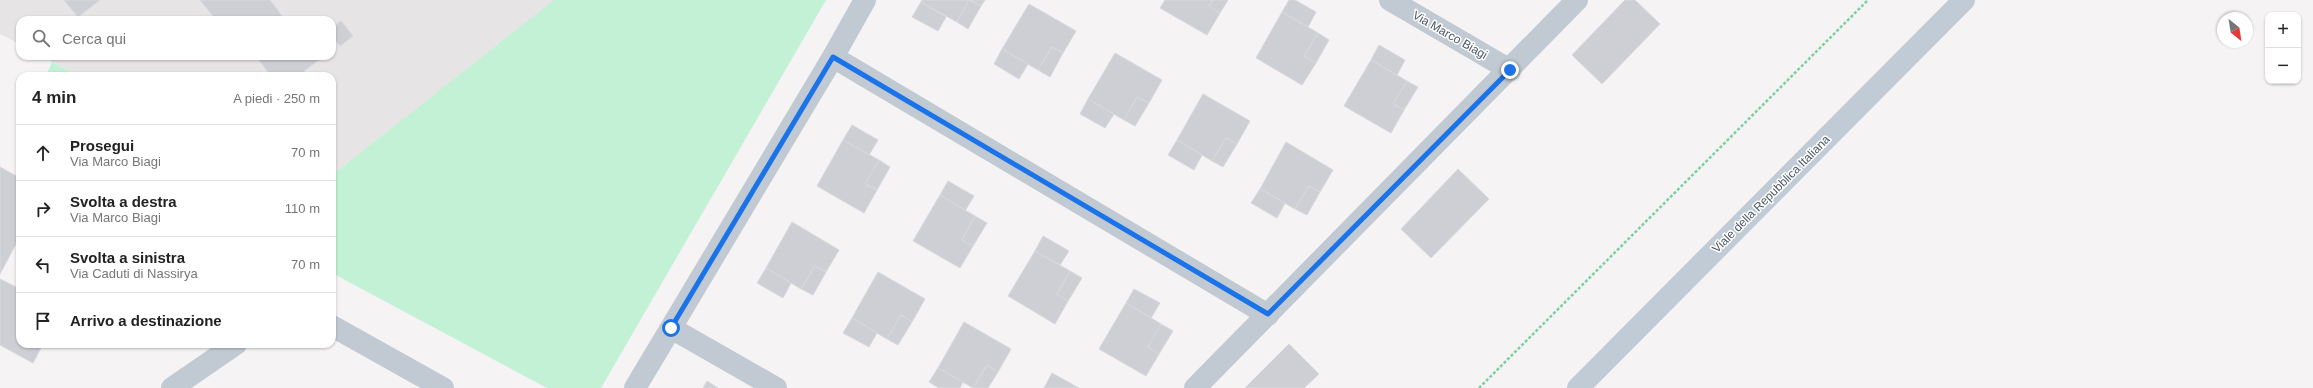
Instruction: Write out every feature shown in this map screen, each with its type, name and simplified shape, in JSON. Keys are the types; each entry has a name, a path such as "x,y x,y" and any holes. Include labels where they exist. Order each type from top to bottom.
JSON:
{"street":[{"path":"635,388 833,57 864,0"},
{"name":"Via Marco Biagi","path":"1390,0 1510,70"},
{"path":"1195,388 1510,70 1577,0"},
{"name":"Viale della Repubblica Italiana","path":"1578,388 1964,0"},
{"path":"833,57 1268,314"},
{"path":"336,328 443,388"},
{"path":"671,328 776,388"},
{"path":"172,388 230,348"}],"path":[{"path":"1479,388 1868,0"}],"shaded area":[{"path":"0,0 555,0 336,172 336,72 72,72 49,60 336,60 336,16 16,16 16,42 0,34"}],"green space":[{"path":"554,0 826,0 601,388 547,388 336,275 336,172"},
{"path":"52,62 71,72 48,72"}],"building":[{"path":"64,0 100,0 79,16 77,16"},
{"path":"200,0 270,0 282,16 213,16"},
{"path":"922,0 969,0 957,22 921,2"},
{"path":"969,0 981,6 968,29 957,22"},
{"path":"971,0 985,0 981,6"},
{"path":"1165,0 1213,0 1209,6 1220,13 1207,35 1160,8"},
{"path":"1213,0 1228,0 1220,13 1209,6"},
{"path":"1289,0 1295,0 1316,12 1308,27 1282,12"},
{"path":"1625,0 1635,0 1660,24 1602,84 1572,55"},
{"path":"921,2 946,17 938,31 912,17"},
{"path":"1029,4 1076,31 1063,53 1052,47 1038,70 1002,49"},
{"path":"1282,12 1318,33 1304,56 1316,63 1302,85 1256,58"},
{"path":"341,21 353,36 340,46 336,41 336,25"},
{"path":"1318,33 1329,40 1316,63 1304,56"},
{"path":"1379,45 1405,60 1397,75 1371,60"},
{"path":"1052,47 1063,53 1050,77 1038,70"},
{"path":"1002,49 1028,64 1019,79 994,64"},
{"path":"1115,53 1162,80 1149,103 1137,97 1124,120 1088,99"},
{"path":"259,60 319,60 304,71 305,72 268,72"},
{"path":"1371,60 1407,81 1393,104 1404,110 1391,133 1344,106"},
{"path":"1407,81 1418,87 1404,110 1393,104"},
{"path":"1203,94 1250,121 1237,144 1226,138 1212,161 1177,140"},
{"path":"1137,97 1149,103 1135,126 1124,120"},
{"path":"1088,99 1114,114 1105,128 1080,114"},
{"path":"852,125 878,140 869,155 843,140"},
{"path":"1226,138 1237,144 1223,167 1212,161"},
{"path":"843,140 879,160 865,184 877,190 864,213 817,186"},
{"path":"1177,140 1202,155 1194,170 1168,155"},
{"path":"1286,142 1333,170 1320,192 1309,186 1295,209 1260,189"},
{"path":"879,160 890,167 877,190 865,184"},
{"path":"0,167 16,176 16,244 0,274"},
{"path":"1458,169 1489,199 1431,258 1401,229"},
{"path":"948,181 974,196 965,211 940,195"},
{"path":"1309,186 1320,192 1307,215 1295,209"},
{"path":"1260,189 1285,203 1277,218 1251,203"},
{"path":"940,195 975,216 962,240 973,246 960,268 913,241"},
{"path":"975,216 987,223 973,246 962,240"},
{"path":"792,222 839,250 826,272 815,266 801,289 766,268"},
{"path":"1043,236 1069,251 1060,265 1035,251"},
{"path":"1035,251 1070,271 1057,294 1068,301 1055,324 1008,296"},
{"path":"815,266 826,272 813,295 801,289"},
{"path":"766,268 791,283 783,298 757,283"},
{"path":"1070,271 1082,278 1068,301 1057,294"},
{"path":"878,272 925,299 912,322 901,315 887,339 852,318"},
{"path":"0,279 16,287 16,348 41,348 33,363 0,345"},
{"path":"1134,289 1160,303 1151,318 1126,303"},
{"path":"1126,303 1161,324 1148,347 1159,354 1146,376 1099,349"},
{"path":"901,315 912,322 898,345 887,339"},
{"path":"852,318 877,333 869,347 843,333"},
{"path":"964,322 1011,349 998,372 987,365 973,388 938,368"},
{"path":"1161,324 1173,331 1159,354 1148,347"},
{"path":"1289,344 1319,374 1304,388 1245,388"},
{"path":"987,365 998,372 988,388 973,388"},
{"path":"938,368 963,382 960,388 939,388 929,382"},
{"path":"1052,373 1079,388 1044,388"},
{"path":"707,381 718,388 703,388"}],"route":[{"path":"671,328 833,57 1268,314 1510,70"}]}
